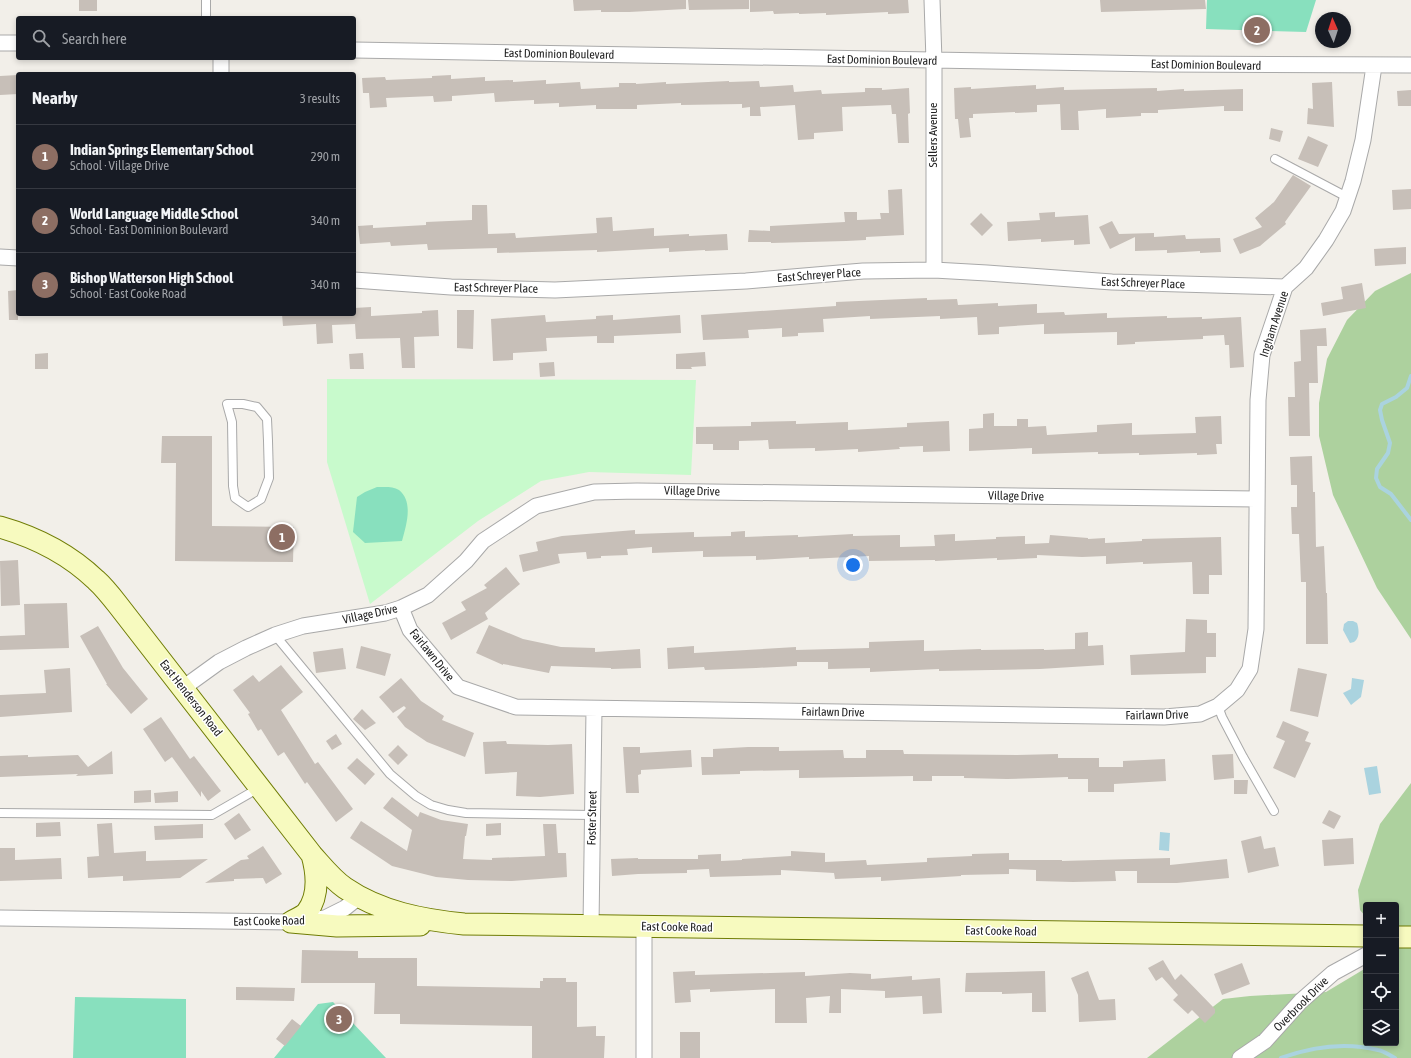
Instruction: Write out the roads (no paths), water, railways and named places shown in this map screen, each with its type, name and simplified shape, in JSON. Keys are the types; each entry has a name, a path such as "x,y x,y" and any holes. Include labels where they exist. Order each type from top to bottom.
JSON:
{"main road":[{"name":"East Henderson Road","path":"0,527 14,531 56,550 79,565 96,580 118,605 312,855 333,878 345,888 360,896"},
{"path":"291,922 307,912 312,902 316,879 312,855"},
{"name":"East Cooke Road","path":"360,896 400,913 428,920 464,924 1363,936"},
{"path":"291,922 360,926 464,924"}],"street":[{"name":"Sellers Avenue","path":"932,0 934,60 934,270"},
{"path":"0,43 16,43"},
{"name":"East Dominion Boulevard","path":"356,50 1159,64 1411,65"},
{"path":"221,60 221,72"},
{"name":"Ingham Avenue","path":"1256,629 1258,400 1262,355 1285,288 1306,268 1326,240 1343,211 1353,181 1363,140 1374,66"},
{"path":"0,258 16,258"},
{"name":"East Schreyer Place","path":"356,280 451,287 555,290 746,281 863,272 934,270 987,272 1112,282 1285,288"},
{"name":"Village Drive","path":"183,688 219,662 275,635 303,626 367,616 401,608 428,595 466,561 483,541 536,506 594,492 637,491 1256,500"},
{"name":"Fairlawn Drive","path":"401,608 410,630 458,686 516,707 594,709 1164,717 1200,714 1218,706 1237,690 1250,669 1256,629"},
{"name":"Foster Street","path":"591,926 594,709"},
{"name":"East Cooke Road","path":"0,918 291,922 326,918 345,908 360,896"},
{"path":"644,927 644,1058"},
{"name":"Overbrook Drive","path":"1240,1058 1265,1041 1301,1002 1333,973 1363,957"}],"lane":[{"path":"206,0 206,16"},
{"path":"1275,159 1347,197"},
{"path":"227,404 243,404 257,407 266,419 269,478 261,499 248,507 235,498 233,486 232,422 227,404"},
{"path":"275,635 390,774 416,796 431,805 466,813 592,815"},
{"path":"1218,706 1222,717 1243,757 1274,810"},
{"path":"0,813 212,815 259,787"}],"water":[{"path":"1348,621 1357,623 1359,631 1356,640 1350,643 1343,630 1344,624"},
{"path":"1352,678 1364,680 1361,697 1351,705 1343,693 1351,689"},
{"path":"1377,766 1381,793 1369,795 1364,768"},
{"path":"1160,832 1170,833 1169,851 1159,850"}],"waterway":[{"path":"1411,376 1407,388 1396,397 1382,404 1380,410 1382,420 1390,443 1388,453 1377,469 1376,478 1380,487 1391,494 1411,520"},
{"path":"1281,1058 1304,1051 1341,1046 1354,1046 1378,1050 1395,1058"}],"place":[{"name":"World Language Middle School","path":"1257,30"},
{"name":"Indian Springs Elementary School","path":"282,537"},
{"name":"Bishop Watterson High School","path":"339,1019"}]}
